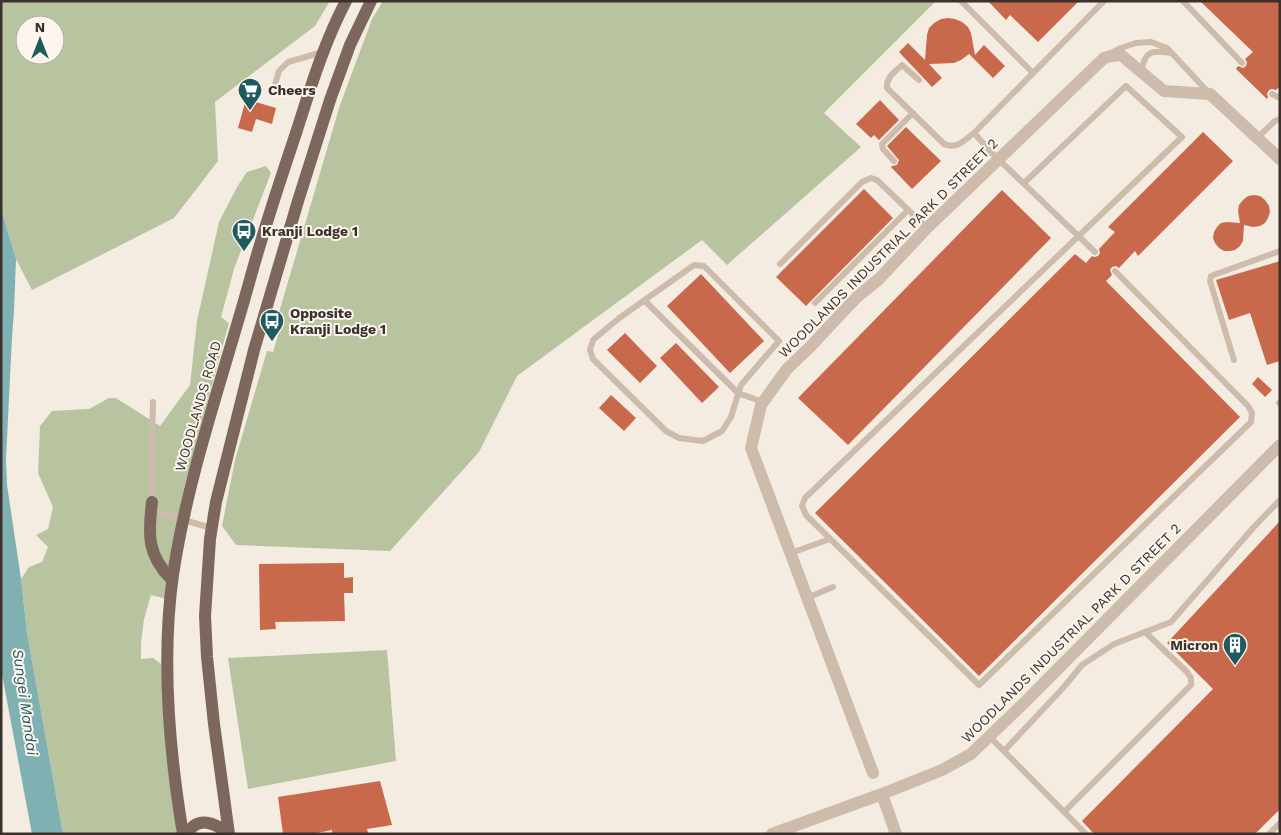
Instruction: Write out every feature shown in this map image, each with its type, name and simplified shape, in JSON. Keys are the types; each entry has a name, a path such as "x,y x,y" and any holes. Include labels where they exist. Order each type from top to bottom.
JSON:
{"main road":[{"name":"WOODLANDS ROAD","path":"182,834 170,728 168,666 168,623 172,580 180,533 207,424 255,259 323,52 346,1"},
{"path":"229,834 207,658 205,616 211,528 254,350 298,201 330,100 350,45 371,1"},
{"path":"152,502 149,525 151,546 154,556 172,580"},
{"path":"187,834 191,827 205,823 216,824 229,834"}],"street":[{"path":"1104,58 1121,55 1164,91 1210,94 1280,159"},
{"name":"WOODLANDS INDUSTRIAL PARK D STREET 2","path":"873,773 751,448 761,405 787,369 810,347 845,308 879,279 927,228 1104,58"},
{"name":"WOODLANDS INDUSTRIAL PARK D STREET 2","path":"772,834 942,770 970,754 990,737 1280,445"},
{"path":"882,794 896,834"}],"lane":[{"path":"961,1 1033,73"},
{"path":"918,80 902,65 888,78 887,83 888,88 944,144 955,146 960,144 974,133 1104,1"},
{"path":"1184,1 1242,63"},
{"path":"1104,58 1121,48 1136,43 1152,42 1167,48 1210,94"},
{"path":"1141,72 1142,63 1147,55 1155,51 1172,53"},
{"path":"274,91 279,71 288,62 323,52"},
{"path":"1024,183 1126,86 1182,137 805,498 802,506 806,515 979,685 1251,422 1252,412 1248,406 1115,271"},
{"path":"1272,94 1280,98"},
{"path":"894,161 883,149 882,144 913,113"},
{"path":"1257,138 1275,120 1280,119"},
{"path":"974,133 1095,252"},
{"path":"780,264 862,182 870,178 877,180 927,228"},
{"path":"815,303 908,210"},
{"path":"1234,360 1210,281 1211,276 1280,251"},
{"path":"694,265 704,266 779,341 741,385 738,393 731,417 722,431 703,441 679,438 666,431 593,359 590,350 592,340 618,319 694,265"},
{"path":"645,300 738,393 763,402"},
{"path":"153,402 152,502 154,507 158,512 211,528"},
{"path":"1004,751 1082,666 1114,644 1171,622 1280,500"},
{"path":"791,554 830,539"},
{"path":"807,598 833,587"},
{"path":"1064,812 1191,685 1191,678 1187,672 1146,632"},
{"path":"990,737 1086,834"},
{"path":"1269,834 1280,823"}],"green space":[{"path":"1,1 330,1 315,26 215,102 218,161 174,218 32,290 16,259 1,209"},
{"path":"383,1 936,1 824,113 861,147 727,265 702,240 517,376 479,452 390,551 236,545 222,526 235,460 267,351 273,352 278,335 273,333 340,105 372,19"},
{"path":"266,166 271,173 234,269 221,317 229,323 184,488 175,534 167,599 151,595 144,619 141,659 153,658 161,664 177,834 63,834 27,633 21,579 29,567 42,562 48,547 36,535 48,529 53,507 38,473 40,426 52,411 89,409 109,398 116,398 160,426 190,385 197,321 219,222 247,172"},
{"path":"387,650 396,761 248,789 228,658"}],"water":[{"name":"Sungei Mandai","path":"1,209 16,259 6,459 7,485 27,633 63,834 32,834 1,669"}],"building":[{"path":"988,1 1079,1 1038,42 1010,15 1006,20"},
{"path":"1200,1 1280,1 1280,86 1276,90 1269,90 1267,99 1236,69 1238,66 1243,68 1246,66 1247,62 1245,59 1253,52"},
{"path":"948,18 962,22 968,27 975,55 984,45 1005,66 993,78 969,54 954,63 929,64 942,78 932,87 899,52 908,43 925,60 929,28 941,19"},
{"name":"Cheers","path":"246,99 276,108 272,124 256,119 252,132 238,128"},
{"path":"880,100 899,120 879,140 874,135 871,138 856,124"},
{"path":"906,127 941,161 912,189 891,167 897,165 899,160 887,146"},
{"path":"1203,132 1233,161 1138,256 1135,251 1119,268 1116,266 1112,267 1110,270 1112,275 1106,281 1240,417 979,676 815,513 1075,254 1086,263 1092,256 1098,256 1100,253 1099,249 1115,232 1108,227"},
{"path":"864,189 893,218 806,306 776,277"},
{"path":"1002,190 1051,238 848,445 798,398"},
{"path":"1248,196 1260,196 1269,206 1268,218 1260,226 1244,225 1243,241 1240,246 1235,250 1224,251 1215,243 1213,238 1214,232 1221,223 1240,223 1239,205"},
{"path":"1280,261 1280,361 1267,365 1250,313 1229,320 1216,280"},
{"path":"701,274 764,341 730,373 667,306"},
{"path":"625,333 657,366 640,383 607,350"},
{"path":"676,343 719,387 702,403 660,358"},
{"path":"1258,377 1272,390 1265,397 1252,384"},
{"path":"611,395 636,418 624,431 599,408"},
{"name":"Micron","path":"1280,521 1280,809 1255,834 1094,834 1082,821 1213,689 1167,643"},
{"path":"344,563 344,578 353,577 353,593 344,593 345,621 275,622 276,629 260,630 259,564"},
{"path":"380,781 392,825 367,829 368,833 361,834 332,834 332,830 312,834 283,834 278,797"}],"place":[{"name":"Cheers","path":"250,111"},
{"name":"Kranji Lodge 1","path":"244,252"},
{"name":"Opposite Kranji Lodge 1","path":"272,342"},
{"name":"Micron","path":"1235,666"}]}
